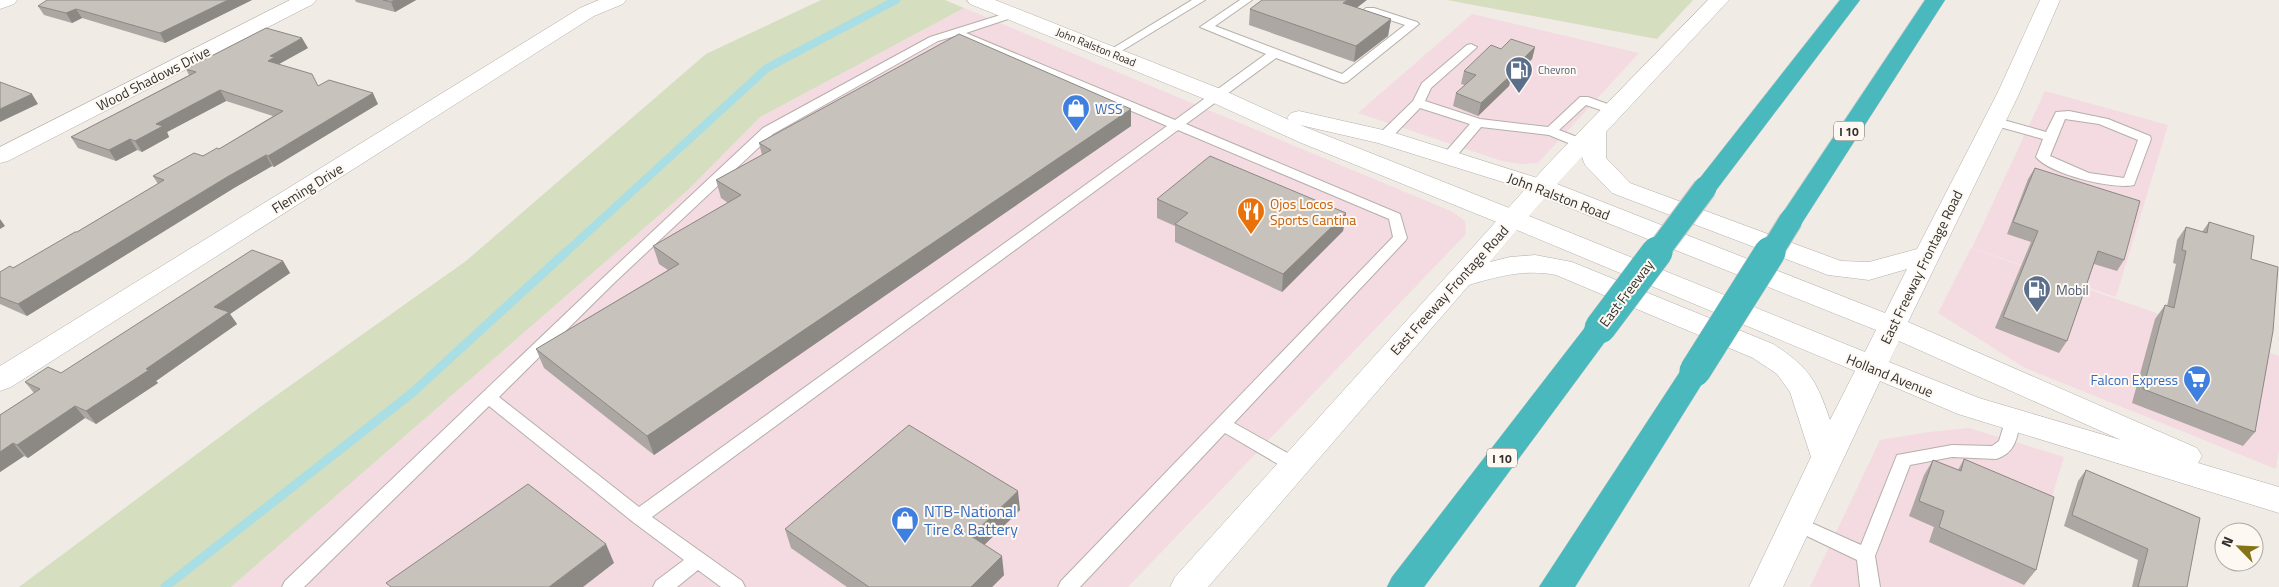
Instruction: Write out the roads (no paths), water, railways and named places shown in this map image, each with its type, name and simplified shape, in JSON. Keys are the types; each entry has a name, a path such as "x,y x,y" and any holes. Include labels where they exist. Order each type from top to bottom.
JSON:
{"highway":[{"path":"1818,43 1839,0"},
{"name":"East Freeway","path":"1404,587 1705,188 1850,0"},
{"name":"I 10","path":"1556,587 1790,220 1935,0"},
{"path":"1907,44 1951,0"}],"main road":[{"path":"0,3 6,0"},
{"name":"Wood Shadows Drive","path":"0,156 306,0"},
{"name":"Fleming Drive","path":"0,380 587,12 616,0"},
{"name":"John Ralston Road","path":"978,0 1215,95 1307,137 1513,219"},
{"name":"East Freeway Frontage Road","path":"1187,587 1541,187 1589,140 1612,110 1720,0"},
{"name":"East Freeway Frontage Road","path":"1766,587 1827,457 2008,94 2050,0"},
{"name":"John Ralston Road","path":"1215,95 1321,124 1384,137 1449,156 1541,187 1892,326"},
{"path":"1589,140 1594,160 1621,188 1838,269 1869,271 1927,255"},
{"name":"Holland Avenue","path":"1513,219 1969,406 2279,499"},
{"path":"1457,280 1510,265 1530,262 1548,264 1563,268 1763,351 1787,367 1804,389 1827,457"},
{"name":"Holland Avenue","path":"1892,326 2279,499"}],"lane":[{"path":"1111,53 1200,0"},
{"path":"1247,0 1206,27 1343,79 1413,24 1370,10"},
{"path":"296,586 488,397 768,131 934,39 1013,14"},
{"path":"955,32 1394,217 1400,238 1068,587"},
{"path":"1384,137 1418,103 1426,86 1471,47"},
{"path":"639,517 1215,95 1274,54"},
{"path":"1551,131 1584,100 1612,110"},
{"path":"1418,103 1478,123 1551,131 1589,140"},
{"path":"2071,114 2132,132 2145,138 2129,182 2113,183 2060,166 2043,157 2050,137 2060,115 2071,114"},
{"path":"1993,122 2050,137"},
{"path":"1449,156 1478,123"},
{"path":"488,397 639,517 735,587"},
{"path":"1870,587 1866,556 1903,460 1952,451 1996,453 2007,444 2013,419"},
{"path":"1223,424 1294,465"},
{"path":"1796,523 1866,556"},
{"path":"663,587 698,560"}],"waterway":[{"path":"564,254 767,68 896,0"},
{"path":"165,587 412,393 566,252"}],"place":[{"name":"Chevron","path":"1519,94"},
{"name":"WSS","path":"1076,132"},
{"name":"Ojos Locos Sports Cantina","path":"1251,235"},
{"name":"Mobil","path":"2037,313"},
{"name":"Falcon Express","path":"2197,403"},
{"name":"NTB-National Tire & Battery","path":"905,544"}]}
